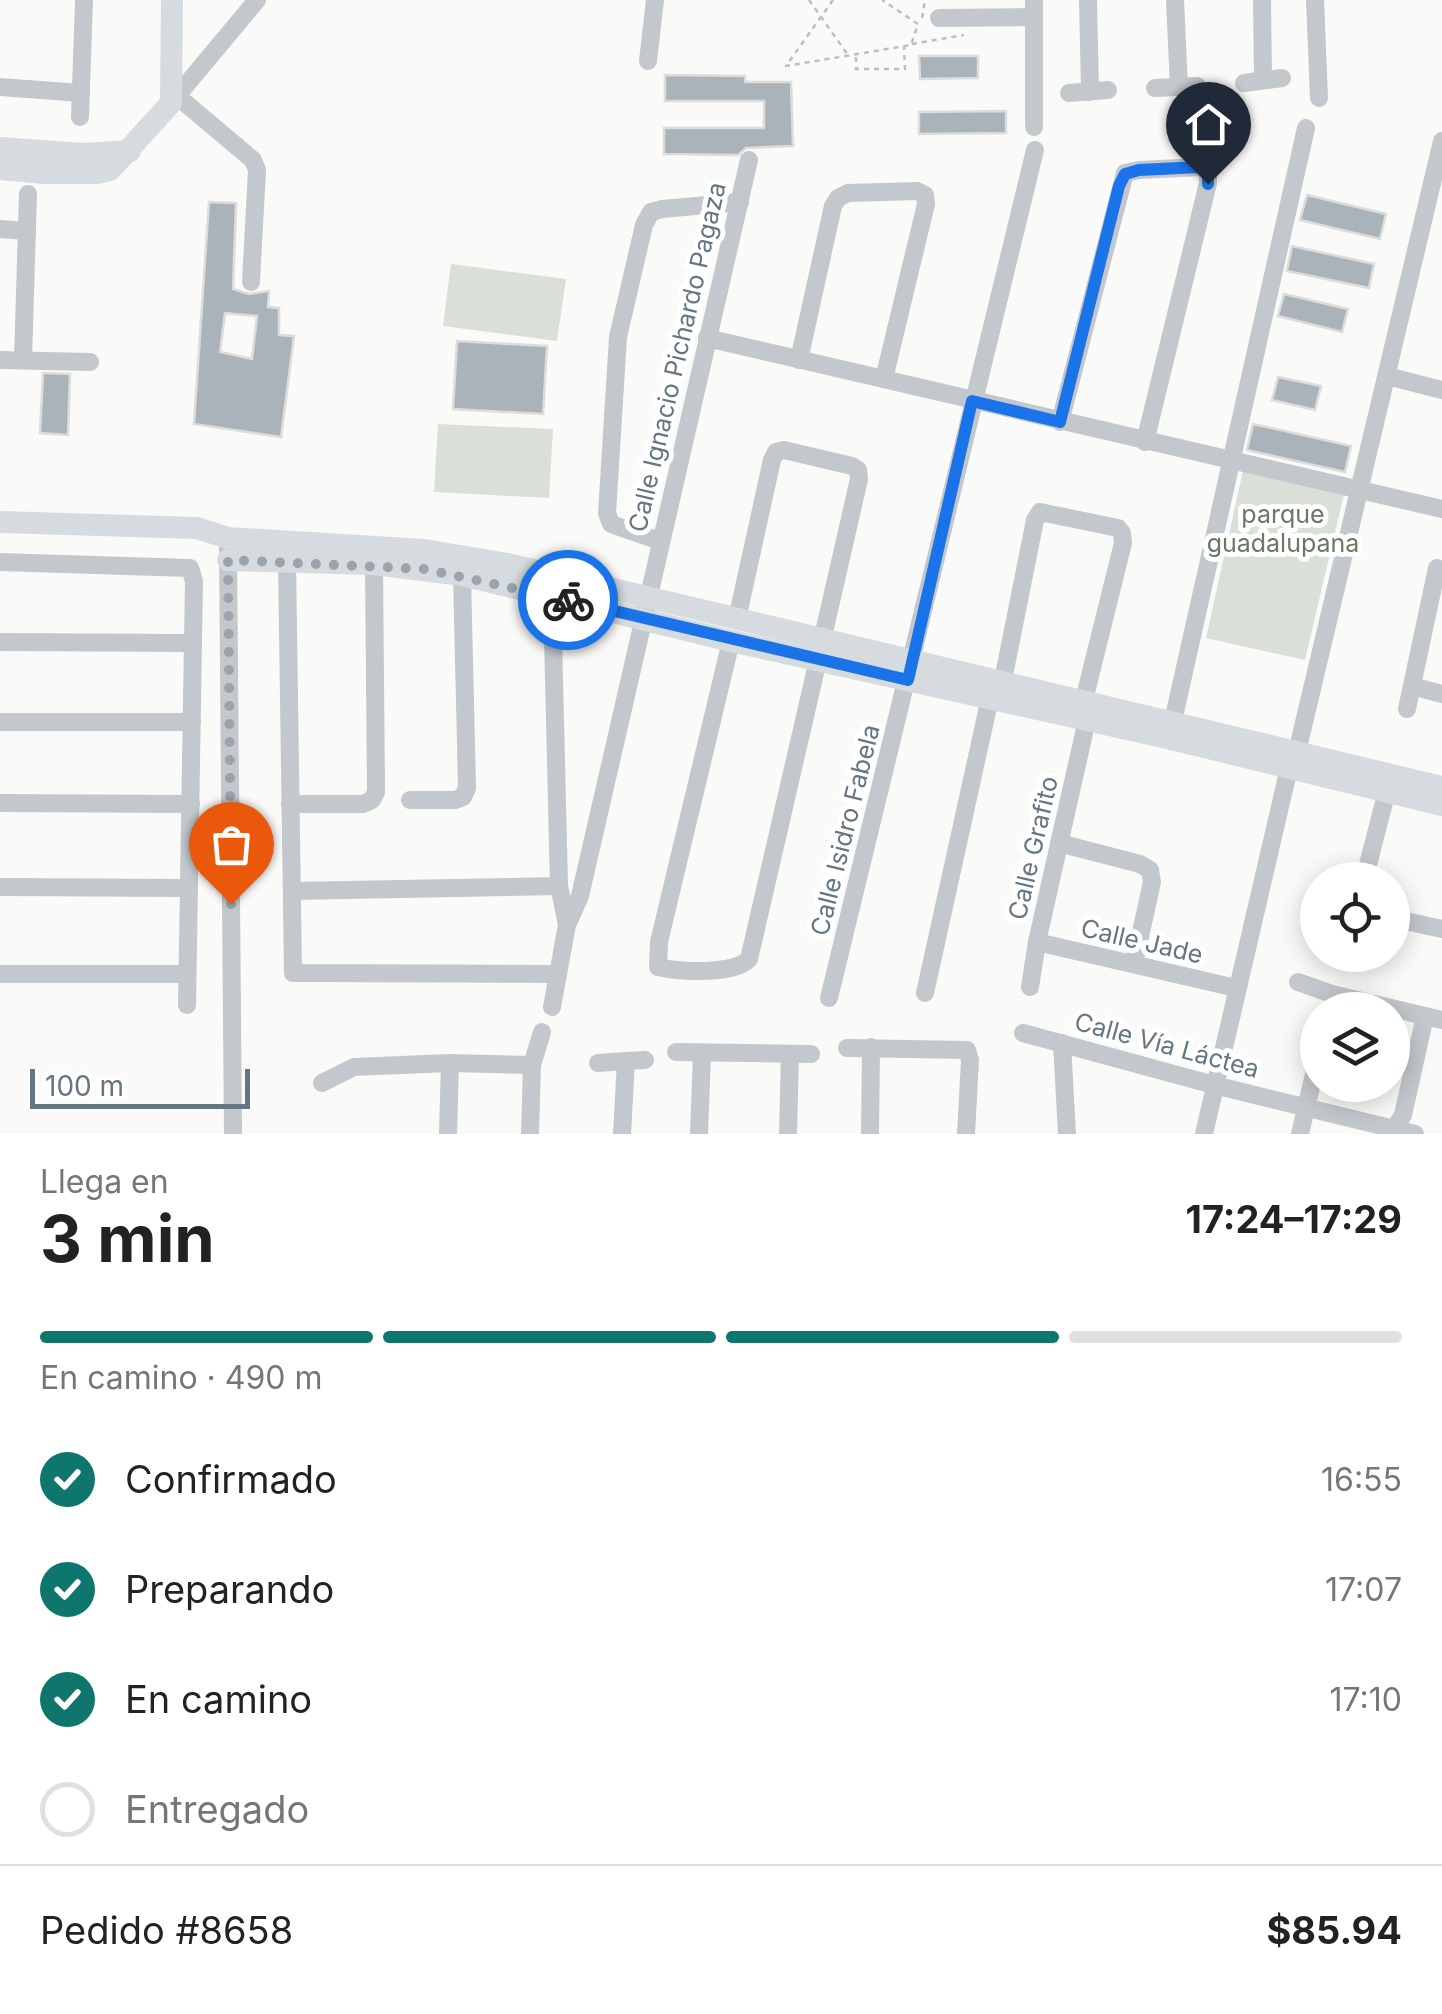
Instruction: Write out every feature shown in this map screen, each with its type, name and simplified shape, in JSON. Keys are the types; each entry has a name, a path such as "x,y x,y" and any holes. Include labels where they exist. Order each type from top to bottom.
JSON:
{"main road":[{"path":"0,169 97,173 110,170 130,151 174,100 172,0"},
{"path":"0,148 84,154 130,151"},
{"path":"0,522 196,528 228,549 287,560 374,564 462,576 552,596 644,607"},
{"path":"228,549 424,550 508,564 644,607 734,630 1293,760 1442,786"},
{"path":"1086,710 1173,721 1387,791 1442,805"}],"street":[{"path":"80,117 84,0"},
{"path":"252,282 257,170 253,160 174,100 257,0"},
{"path":"648,61 655,0"},
{"path":"1068,94 1099,91 1088,0"},
{"path":"1155,88 1188,87 1175,0"},
{"path":"1262,0 1263,80"},
{"path":"1315,0 1319,98"},
{"path":"939,18 979,17 1034,8 1034,127"},
{"path":"0,88 81,92"},
{"path":"1173,721 1306,128"},
{"path":"1204,1134 1442,141"},
{"name":"Calle Isidro Fabela","path":"829,998 1035,150"},
{"name":"Calle Ignacio Pichardo Pagaza","path":"552,1007 749,160"},
{"path":"1060,422 1125,174 1200,167 1208,172 1208,184 1145,442"},
{"path":"799,360 838,198 848,193 917,192 925,195 926,204 884,380"},
{"path":"23,360 28,194"},
{"path":"660,540 624,531 611,524 607,513 618,337 635,262 651,212 740,202"},
{"path":"0,229 27,231"},
{"path":"707,338 1442,509"},
{"path":"0,360 90,362"},
{"path":"1387,376 1442,390"},
{"path":"784,450 858,470 749,959 734,969 671,970 658,967 659,942 734,630 776,452 784,450"},
{"name":"Calle Grafito","path":"996,689 1040,512 1118,528 1123,543 1030,988"},
{"path":"228,549 234,1134"},
{"path":"287,560 293,973 558,974"},
{"path":"0,562 190,568 194,581 187,1005"},
{"path":"290,804 363,804 372,800 376,792 374,564"},
{"path":"1408,709 1437,600 1437,568"},
{"path":"410,800 455,800 463,797 467,788 462,576"},
{"path":"552,596 559,886 568,925"},
{"path":"0,642 192,642"},
{"path":"1412,686 1442,694"},
{"path":"925,993 996,689"},
{"path":"0,722 192,722"},
{"path":"1369,862 1387,791"},
{"path":"0,803 191,804"},
{"path":"1059,843 1150,870 1152,882 1134,964"},
{"path":"292,891 559,886"},
{"path":"0,887 189,888"},
{"path":"1410,922 1442,929"},
{"name":"Calle Jade","path":"1037,942 1236,988"},
{"path":"0,974 188,974"},
{"path":"1298,982 1314,992"},
{"path":"1392,1132 1404,1115 1434,1018"},
{"path":"530,1134 532,1065 542,1032"},
{"name":"Calle Vía Láctea","path":"1023,1033 1307,1106 1392,1132 1415,1134"},
{"path":"1062,1043 1067,1134"},
{"path":"847,1048 967,1050 970,1060 966,1134"},
{"path":"870,1134 871,1048"},
{"path":"676,1052 811,1054"},
{"path":"699,1134 702,1053"},
{"path":"788,1134 790,1054"},
{"path":"598,1063 635,1061 622,1134"},
{"path":"448,1134 450,1064"},
{"path":"322,1083 354,1067 532,1065"},
{"path":"1300,1134 1308,1102"}],"path":[{"path":"810,0 849,56"},
{"path":"833,0 786,66 978,32 979,17"},
{"path":"882,0 918,24"},
{"path":"911,44 922,20 925,0"},
{"path":"856,55 856,69 905,68 904,46"}],"green space":[{"path":"451,264 566,279 557,341 443,326"},
{"path":"438,424 553,429 549,498 434,492"},
{"name":"parque guadalupana","path":"1244,466 1345,490 1305,660 1206,638"}],"building":[{"path":"919,56 978,56 978,78 920,79"},
{"path":"665,75 745,76 745,82 791,82 793,146 746,148 738,155 664,154 664,128 764,128 764,101 665,101"},
{"path":"1006,111 1006,133 919,134 919,112"},
{"path":"1307,195 1386,214 1380,239 1300,220"},
{"path":"209,202 236,203 233,289 249,294 269,291 268,307 279,308 279,335 294,336 281,437 194,424","holes":["225,313 257,316 252,359 220,352"]},
{"path":"1292,246 1374,264 1369,288 1287,271"},
{"path":"1284,294 1348,309 1342,332 1278,316"},
{"path":"457,341 547,346 543,414 453,409"},
{"path":"43,373 70,374 68,435 40,433"},
{"path":"1278,377 1321,386 1315,410 1272,400"},
{"path":"1253,424 1351,446 1345,472 1247,450"}],"way so far":[{"path":"231,904 228,560 424,569 568,600"}],"route":[{"path":"568,600 908,680 972,401 1060,422 1125,174 1200,167 1208,172 1208,184"}]}
